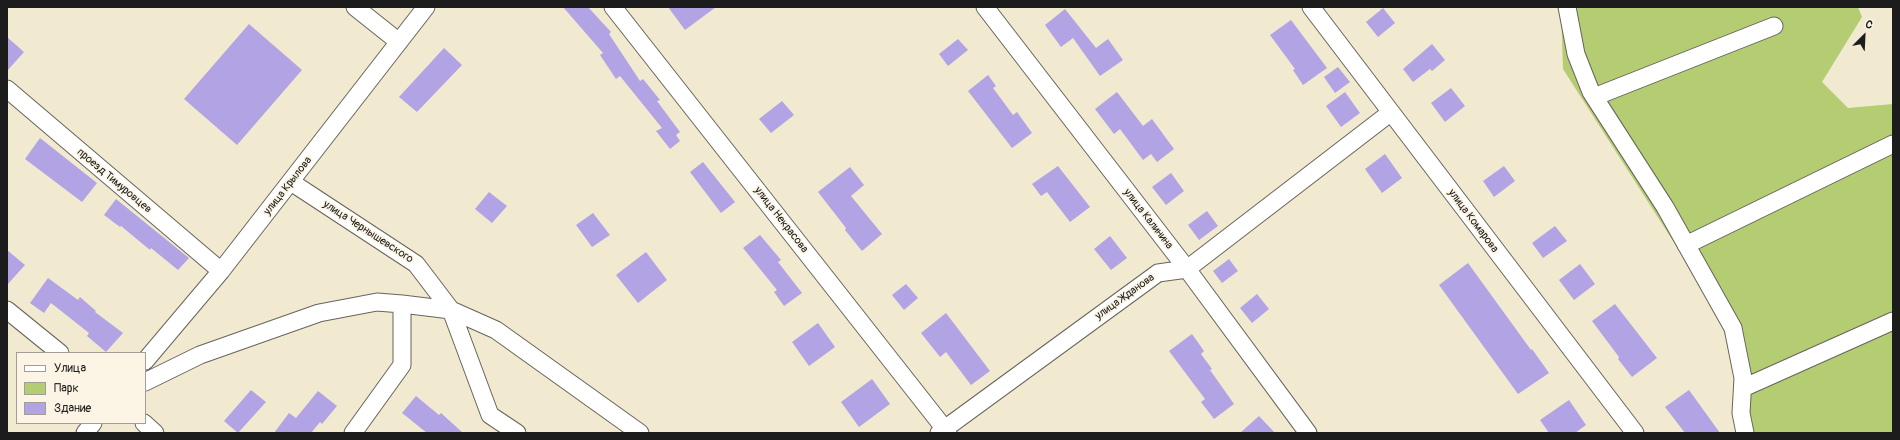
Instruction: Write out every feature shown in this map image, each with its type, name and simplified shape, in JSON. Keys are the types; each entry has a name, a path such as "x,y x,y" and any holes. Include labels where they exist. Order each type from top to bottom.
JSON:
{"street":[{"path":"355,7 399,42"},
{"name":"улица Крылова","path":"146,360 222,271 426,7"},
{"name":"улица Некрасова","path":"613,7 944,432"},
{"name":"улица Калинина","path":"985,7 1187,269 1308,433"},
{"name":"улица Комарова","path":"1311,7 1390,113 1635,433"},
{"path":"1567,7 1576,54 1594,97 1665,207 1733,328 1743,378 1741,413 1745,433"},
{"path":"1594,97 1774,26"},
{"name":"проезд Тимуровцев","path":"7,89 222,271"},
{"name":"улица Жданова","path":"944,432 1158,273 1187,269 1390,113"},
{"path":"1686,245 1893,144"},
{"name":"улица Чернышевского","path":"291,182 416,264 450,310 490,415 517,433"},
{"path":"146,382 200,355 319,313 377,302 402,304 450,310 496,330 640,433"},
{"path":"353,433 402,365 402,304"},
{"path":"7,310 59,352"},
{"path":"1742,388 1893,321"},
{"path":"85,433 93,424"},
{"path":"145,424 155,433"}],"green space":[{"path":"1561,7 1858,7 1862,17 1822,82 1848,108 1893,104 1893,433 1745,433 1721,316 1563,69"}],"building":[{"path":"563,7 588,7 611,32 609,34 640,81 643,79 660,100 657,101 680,132 676,135 680,141 670,149 656,131 662,128 620,76 616,79 600,55 603,53"},
{"path":"668,7 716,7 685,30"},
{"path":"1383,8 1395,23 1378,37 1366,22"},
{"path":"1065,9 1096,48 1108,39 1123,60 1100,76 1073,38 1061,47 1045,25"},
{"path":"1291,20 1327,68 1303,85 1293,70 1295,69 1270,35"},
{"path":"249,24 302,70 237,145 184,99"},
{"path":"7,37 24,52 7,71"},
{"path":"958,39 968,50 948,66 939,54"},
{"path":"1432,44 1445,60 1432,71 1430,69 1413,82 1403,69"},
{"path":"444,48 462,65 417,112 399,97"},
{"path":"1338,67 1350,82 1335,93 1324,77"},
{"path":"988,75 996,86 993,88 1013,115 1017,112 1032,133 1012,148 968,91"},
{"path":"1451,88 1465,106 1445,122 1431,103"},
{"path":"1117,92 1143,126 1152,119 1174,149 1157,162 1151,154 1143,160 1120,129 1114,134 1095,109"},
{"path":"1345,92 1360,113 1341,127 1326,106"},
{"path":"782,101 794,115 771,133 759,119"},
{"path":"40,138 97,183 82,202 25,159"},
{"path":"1385,154 1402,178 1382,193 1365,169"},
{"path":"703,162 735,202 721,213 690,172"},
{"path":"1058,166 1090,207 1070,222 1047,192 1041,196 1032,184"},
{"path":"1504,166 1515,181 1494,197 1483,181"},
{"path":"850,167 864,185 851,196 882,234 862,251 818,192"},
{"path":"1171,173 1184,191 1166,205 1152,187"},
{"path":"489,192 507,206 492,223 475,209"},
{"path":"116,199 189,258 178,270 151,248 150,250 121,226 120,227 104,215"},
{"path":"1207,211 1218,226 1199,240 1188,225"},
{"path":"593,213 610,235 592,247 576,225"},
{"path":"1555,226 1567,241 1543,258 1532,243"},
{"path":"760,235 781,260 778,262 802,293 784,306 774,292 777,290 743,248"},
{"path":"1110,236 1127,258 1111,270 1094,249"},
{"path":"7,250 25,265 7,285"},
{"path":"646,252 667,280 638,303 616,275"},
{"path":"1229,259 1238,271 1222,283 1213,271"},
{"path":"1468,263 1549,373 1518,394 1439,285"},
{"path":"1580,264 1595,284 1574,300 1559,280"},
{"path":"48,278 78,300 80,297 96,311 95,312 123,333 106,352 87,336 89,333 51,303 44,313 30,303"},
{"path":"906,284 918,298 904,310 892,295"},
{"path":"1257,294 1269,309 1252,323 1240,308"},
{"path":"1615,304 1657,358 1632,377 1592,321"},
{"path":"946,313 990,371 971,385 946,352 940,357 921,333"},
{"path":"818,323 835,347 809,366 792,342"},
{"path":"1192,334 1204,351 1201,354 1212,369 1210,370 1234,404 1214,419 1201,402 1205,399 1169,351"},
{"path":"872,379 890,404 859,427 841,402"},
{"path":"251,390 266,402 238,433 224,421"},
{"path":"1689,390 1720,433 1685,433 1665,407"},
{"path":"318,391 337,406 322,424 320,422 311,433 274,433 289,413 296,418"},
{"path":"416,396 439,415 441,413 463,433 427,433 402,413"},
{"path":"1569,400 1586,425 1575,433 1549,433 1540,420"},
{"path":"1259,416 1275,433 1240,433"}]}
